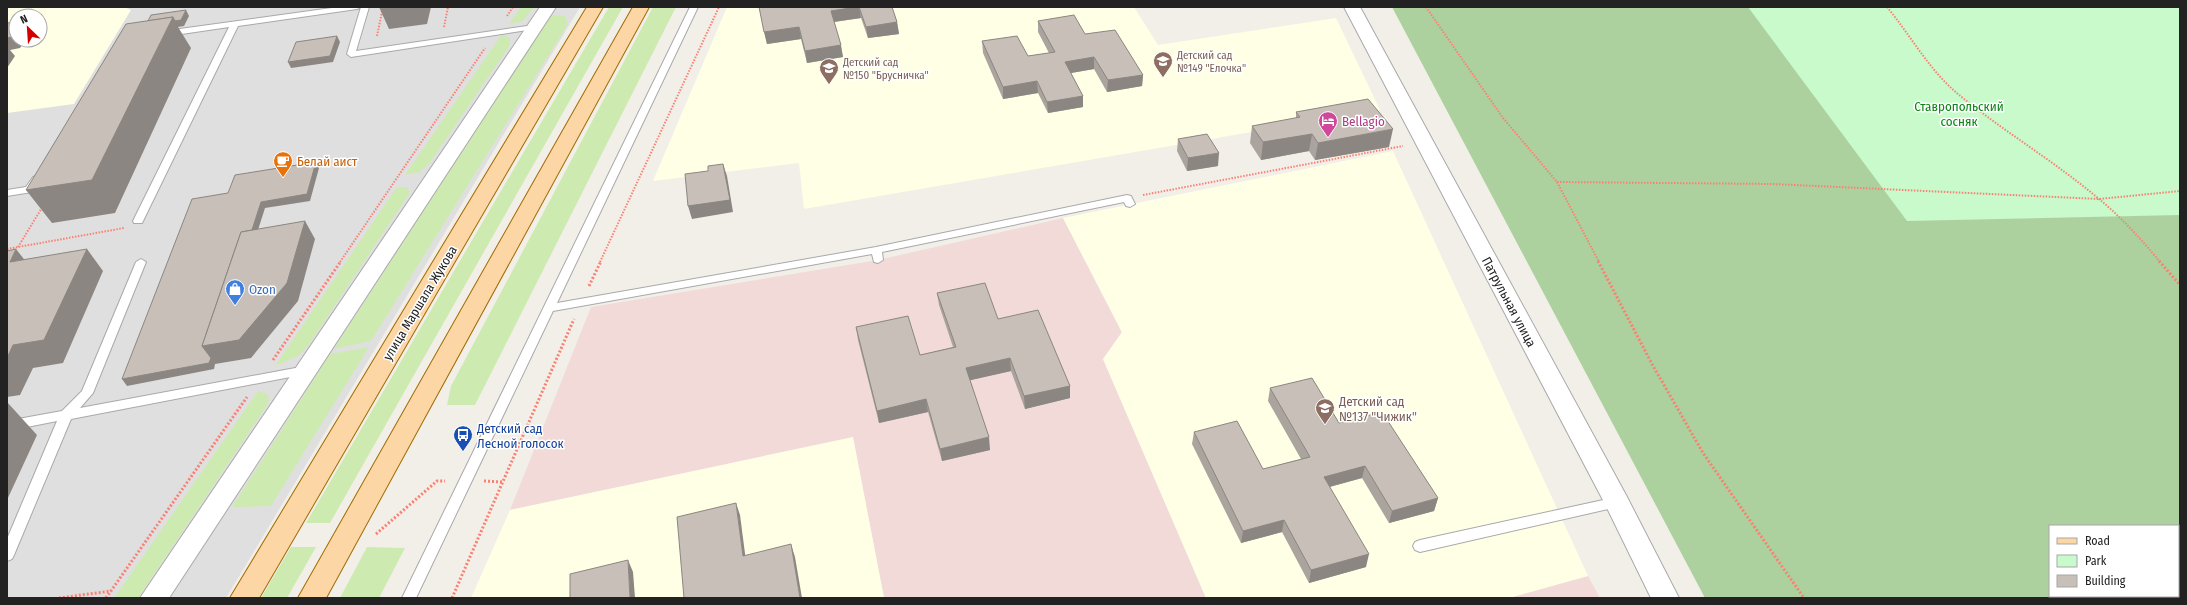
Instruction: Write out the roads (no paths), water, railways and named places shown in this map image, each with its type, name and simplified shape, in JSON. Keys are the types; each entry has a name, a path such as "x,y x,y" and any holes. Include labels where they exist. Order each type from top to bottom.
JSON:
{"main road":[{"name":"улица Маршала Жукова","path":"244,598 595,7"},
{"path":"312,598 641,7"}],"street":[{"path":"154,598 548,7"},
{"name":"Патрульная улица","path":"1352,7 1424,145 1617,502 1665,598"}],"lane":[{"path":"161,34 357,7"},
{"path":"365,7 351,54 534,27"},
{"path":"409,598 694,7"},
{"path":"138,221 236,24"},
{"path":"7,193 29,190 41,170"},
{"path":"548,308 877,255 1129,201"},
{"path":"7,555 66,415 87,393 141,262"},
{"path":"7,426 306,370"},
{"path":"1420,546 1617,502"}],"place":[{"name":"Детский сад №149 \"Елочка\"","path":"1163,78"},
{"name":"Детский сад №150 \"Брусничка\"","path":"829,85"},
{"name":"Bellagio","path":"1328,138"},
{"name":"Белай аист","path":"283,178"},
{"name":"Ozon","path":"235,306"},
{"name":"Детский сад №137 \"Чижик\"","path":"1325,425"},
{"name":"Детский сад Лесной голосок","path":"463,452"}],"park label":[{"name":"Ставропольский сосняк","path":"1959,114"}]}
